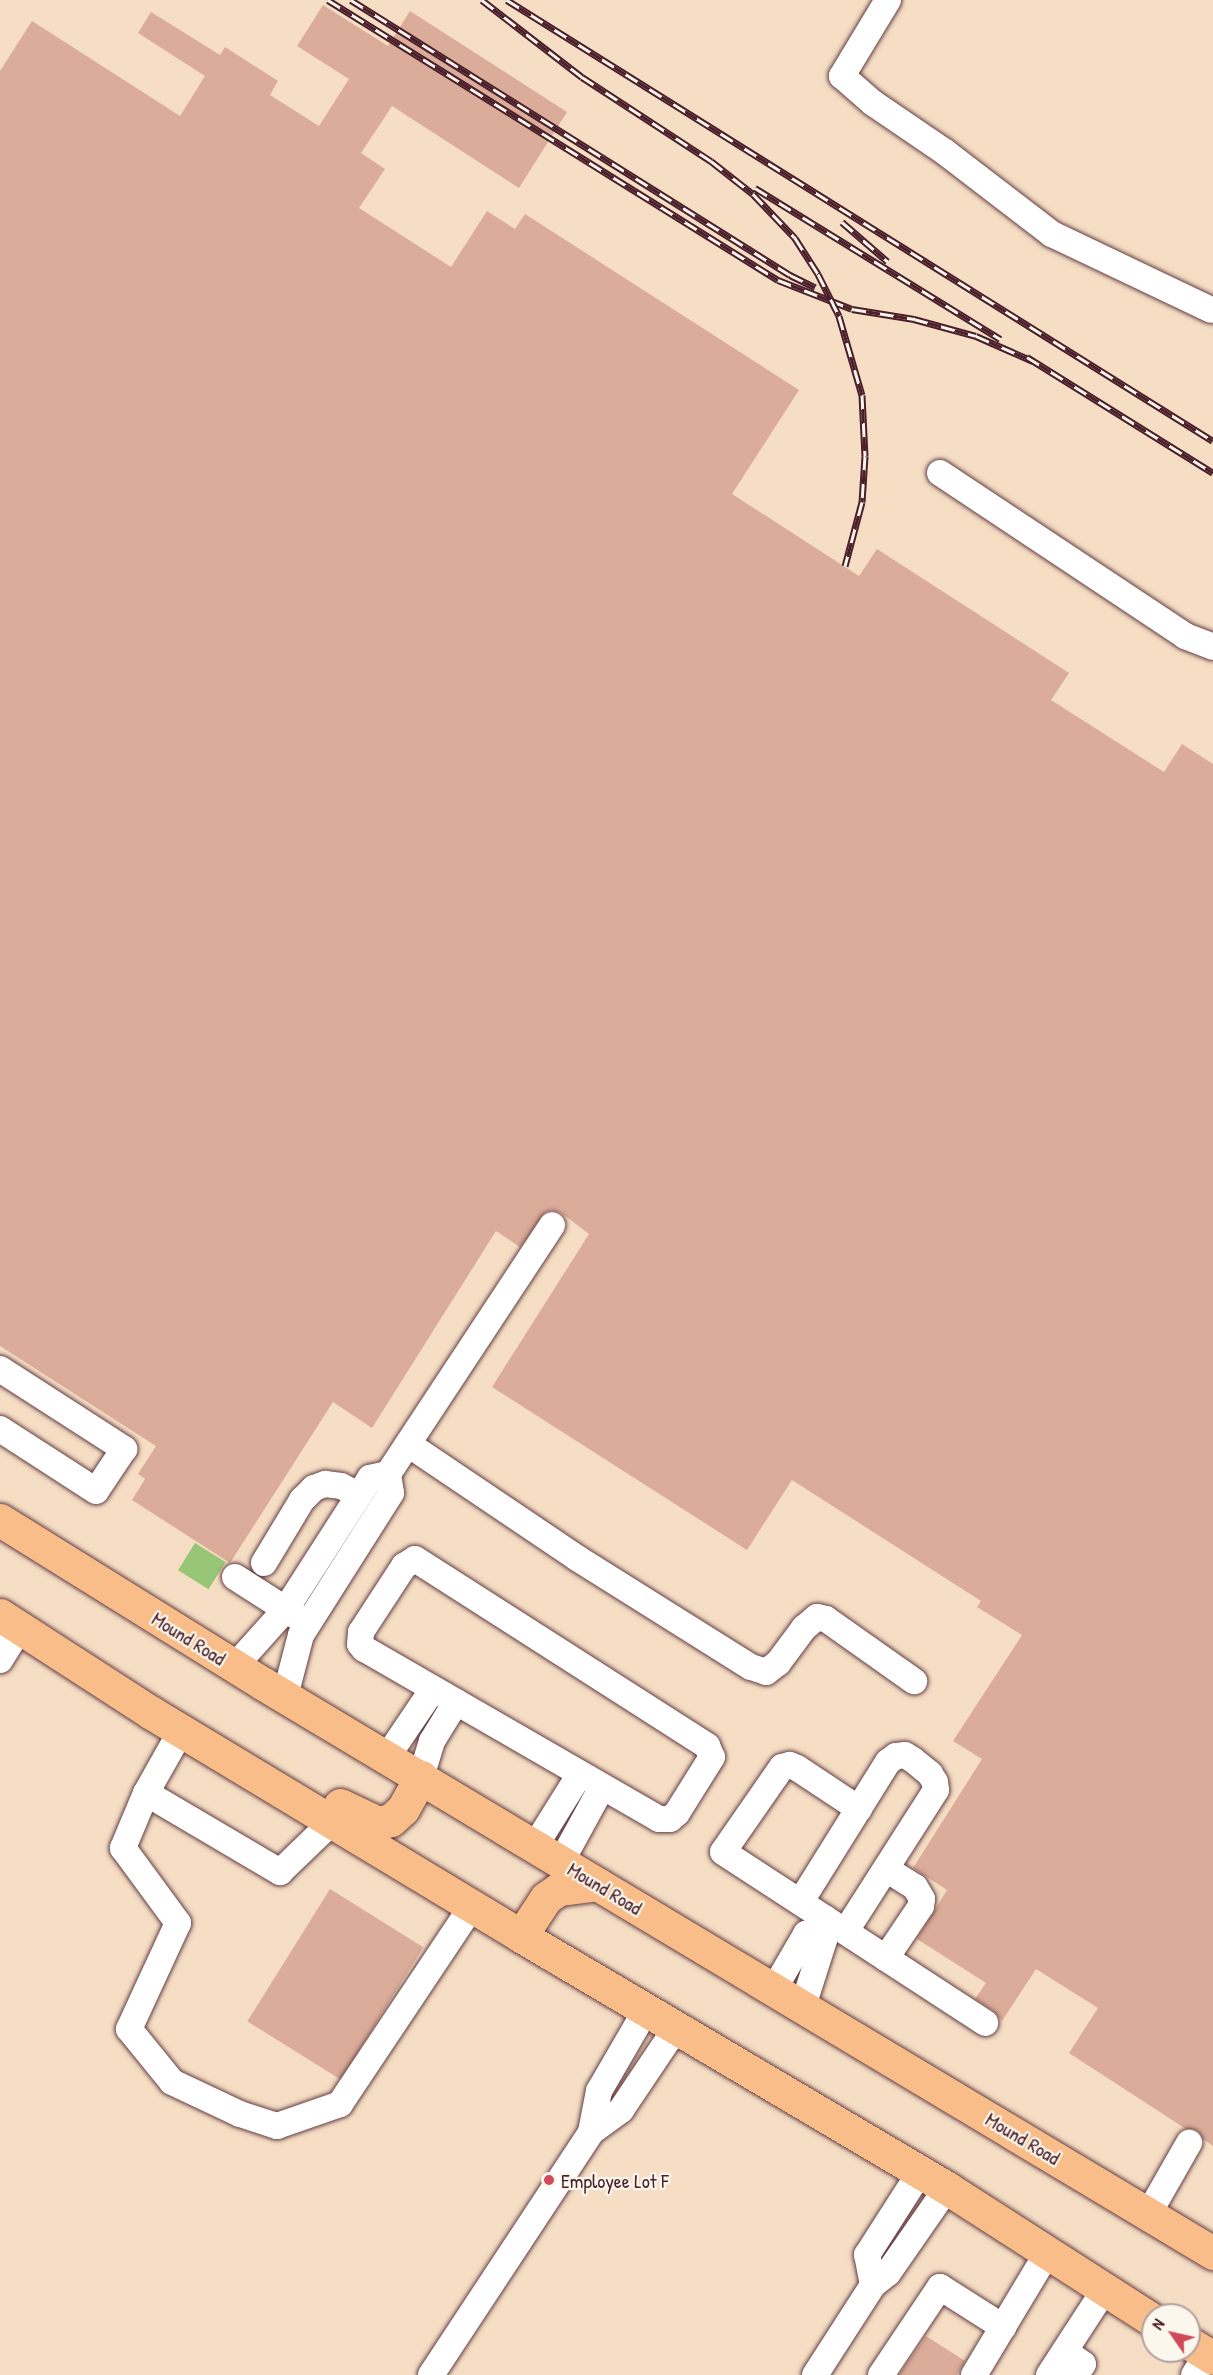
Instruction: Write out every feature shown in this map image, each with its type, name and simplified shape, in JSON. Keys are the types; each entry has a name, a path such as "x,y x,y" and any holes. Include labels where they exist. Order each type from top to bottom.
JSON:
{"main road":[{"name":"Mound Road","path":"0,1520 235,1666 1213,2253"},
{"path":"10,1621 181,1731 933,2180 1141,2312"},
{"path":"90,1673 165,1698 351,1812 378,1823 391,1820 403,1809 421,1778"},
{"path":"521,1936 546,1898 559,1890 598,1884"}],"street":[{"path":"888,0 842,76 873,103 945,152 1052,234 1211,310"},
{"path":"940,473 1185,636 1213,647"},
{"path":"235,1666 286,1609 353,1526 391,1493 388,1474 552,1225"},
{"path":"0,1369 124,1449 96,1491 0,1429"},
{"path":"408,1444 577,1558 751,1667 766,1671 778,1663 804,1628 817,1617 826,1619 914,1681"},
{"path":"285,1696 307,1623 353,1526 359,1495 370,1478 388,1474"},
{"path":"264,1563 302,1500 314,1488 325,1484 341,1486 359,1495"},
{"path":"415,1560 711,1751 712,1756 670,1819 659,1819 433,1689 364,1649 360,1644 361,1632 404,1566 415,1560"},
{"path":"235,1577 307,1623"},
{"path":"0,1660 10,1621"},
{"path":"387,1757 433,1689"},
{"path":"421,1778 432,1741 456,1702"},
{"path":"181,1731 146,1794 123,1848 178,1923 129,2029 172,2082 240,2114 277,2126 340,2104 472,1906"},
{"path":"801,1901 888,1762 896,1756 905,1755 930,1774 935,1782 936,1790 886,1869 830,1926 803,2006"},
{"path":"859,1809 797,1768 790,1765 782,1767 723,1852 801,1901 830,1926 886,1958 986,2023"},
{"path":"548,1854 580,1774"},
{"path":"548,1854 602,1788"},
{"path":"146,1794 280,1872 333,1821"},
{"path":"886,1869 915,1887 922,1899 921,1906 886,1958"},
{"path":"774,1989 806,1934 830,1926"},
{"path":"591,2132 598,2091 646,2010"},
{"path":"431,2375 591,2132 621,2110 676,2028"},
{"path":"1149,2213 1189,2143"},
{"path":"815,2375 873,2285 867,2255 933,2180"},
{"path":"974,2375 1048,2252"},
{"path":"880,2375 940,2287 1003,2327"},
{"path":"1049,2375 1105,2289"},
{"path":"1065,2351 1083,2364 1076,2375"}],"green space":[{"path":"195,1543 226,1562 209,1589 178,1570"}],"building":[{"path":"323,5 388,46 410,11 567,112 519,188 392,106 361,153 385,169 359,208 451,267 487,211 515,229 525,214 799,390 732,494 859,576 877,549 1069,673 1051,700 1164,772 1182,744 1213,764 1213,2146 1203,2139 1197,2130 1186,2129 1069,2053 1098,2008 1036,1969 1002,2021 993,2010 975,1999 986,1983 917,1939 947,1890 913,1868 982,1759 953,1741 1022,1635 977,1607 981,1601 792,1480 747,1550 492,1387 589,1234 560,1212 551,1210 545,1212 520,1247 496,1231 372,1428 333,1402 230,1563 132,1500 145,1479 138,1474 156,1446 0,1346 0,71 32,21 180,116 205,76 138,33 151,12 220,55 225,47 278,81 270,95 319,126 349,79 297,46"},
{"path":"330,1889 423,1947 341,2080 247,2021"},
{"path":"926,2336 965,2361 957,2375 899,2375"}],"railway":[{"path":"328,0 778,280 852,309 914,319 976,336 1033,361"},
{"path":"351,0 790,275 815,287"},
{"path":"482,0 582,77 711,161 753,194 795,238 818,274 839,316 862,395 865,456 862,502 845,566"},
{"path":"507,0 1213,441"},
{"path":"755,188 1000,339"},
{"path":"842,222 887,261"},
{"path":"1027,357 1213,473"}],"place":[{"name":"Employee Lot F","path":"549,2180"}]}
